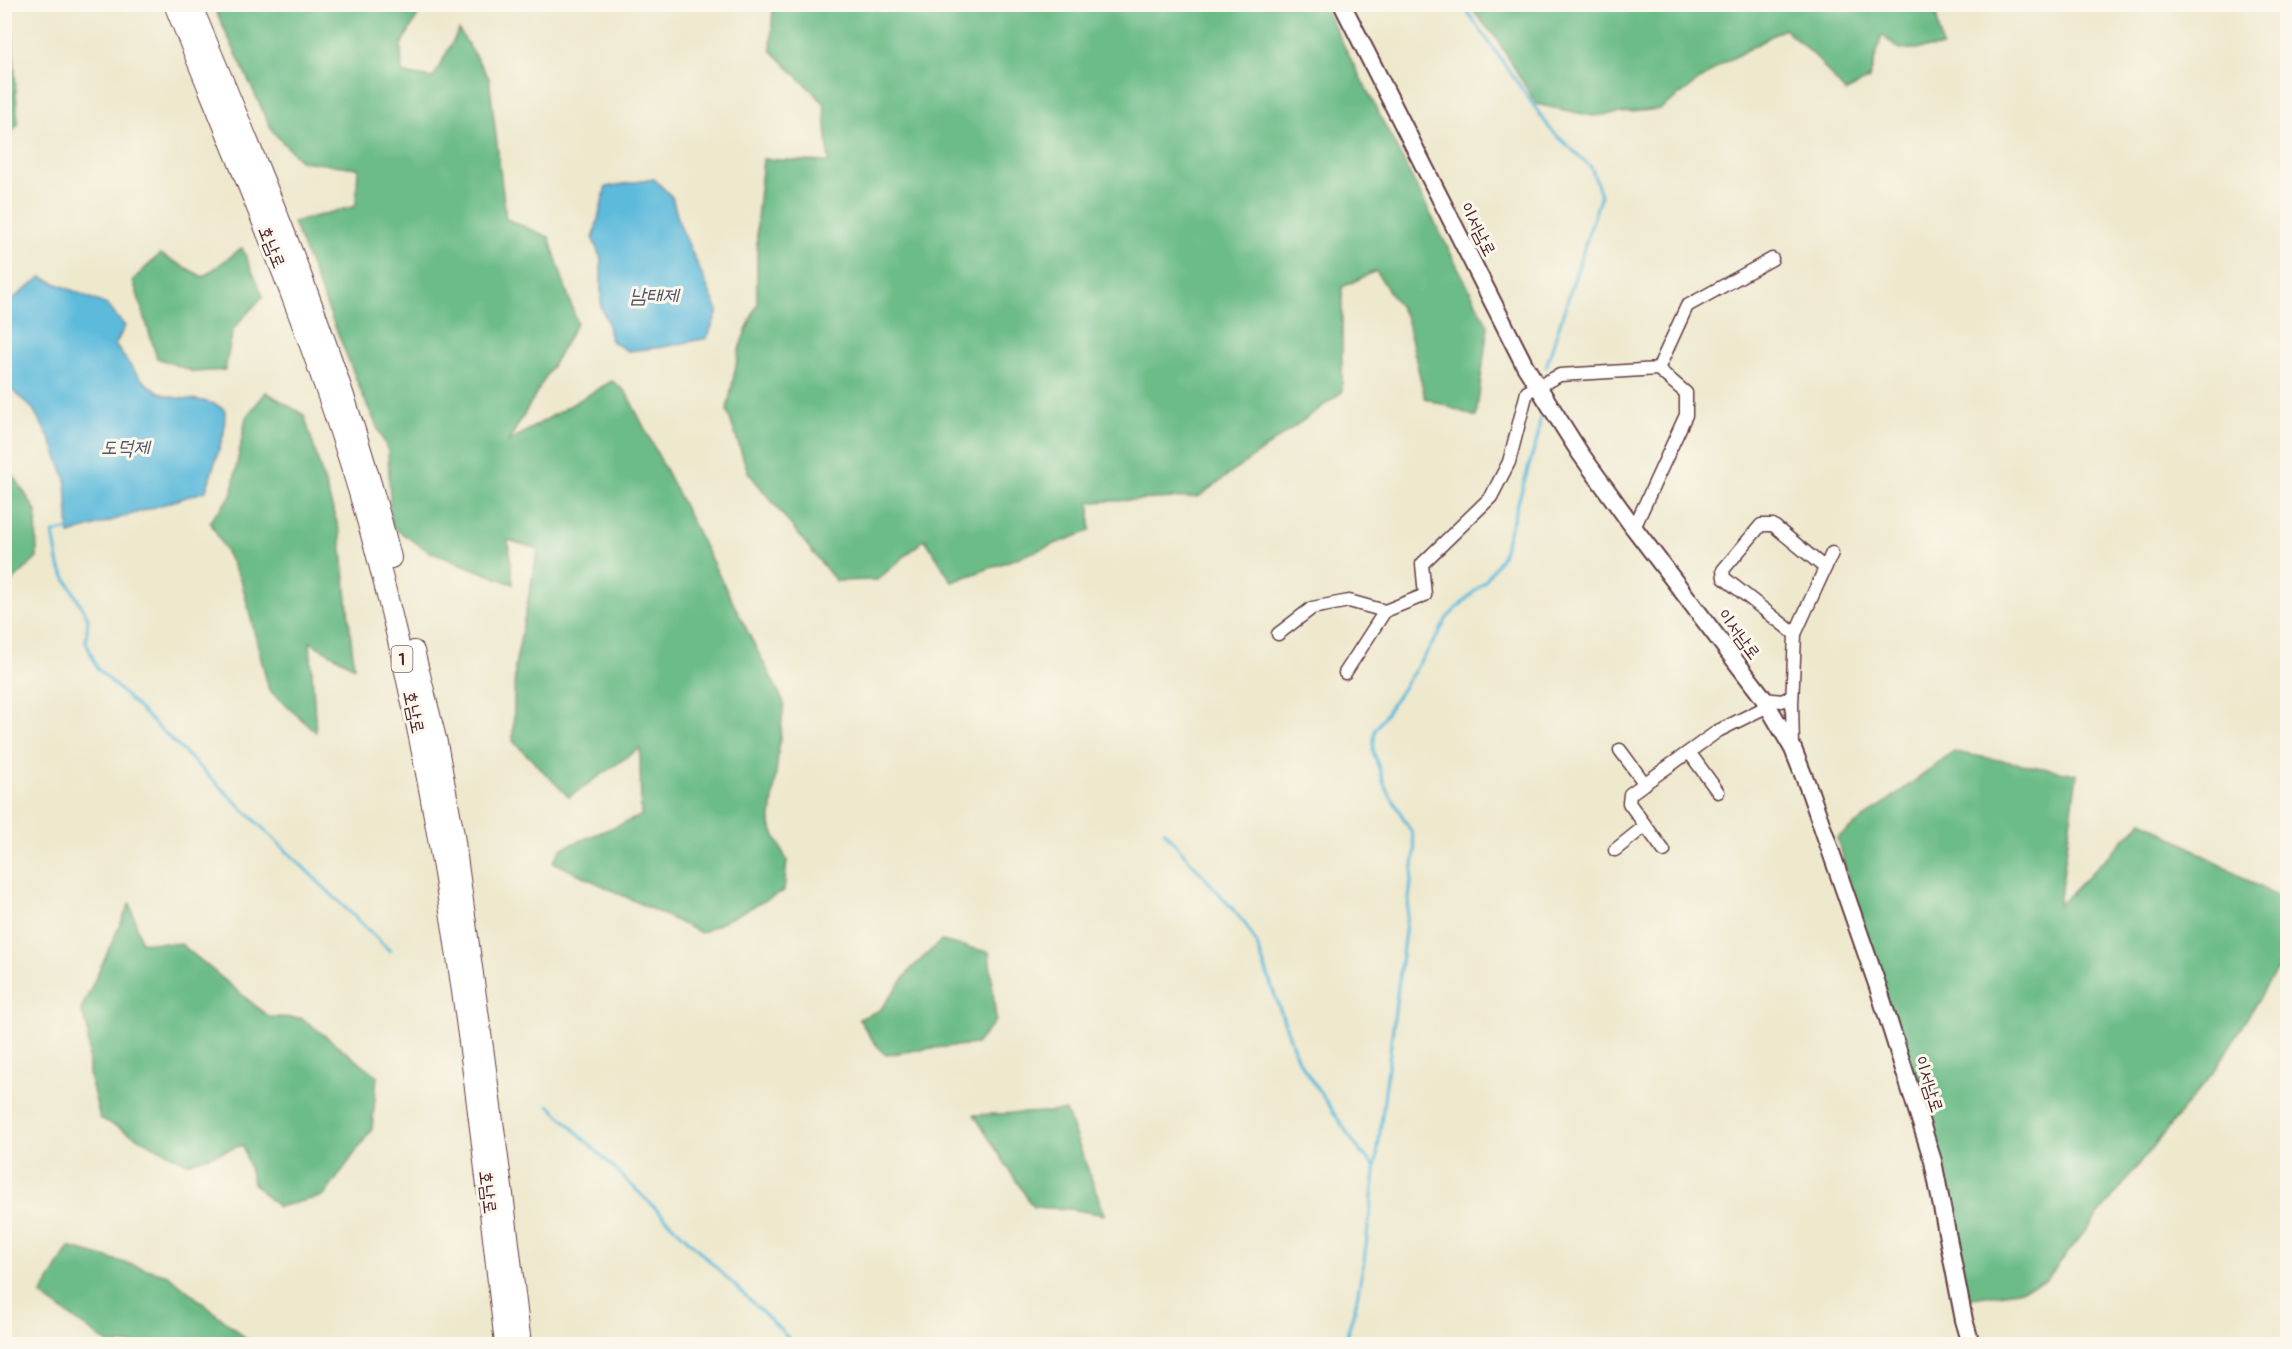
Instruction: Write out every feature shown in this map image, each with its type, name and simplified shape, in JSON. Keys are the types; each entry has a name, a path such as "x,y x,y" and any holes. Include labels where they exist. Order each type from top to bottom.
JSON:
{"highway":[{"name":"호남로","path":"174,4 299,314 367,519 399,643 439,837 467,1030 505,1344"},
{"name":"호남로","path":"198,7 315,310 358,441 383,528 437,742 454,835 479,1011 521,1344"}],"main road":[{"name":"이서남로","path":"1342,4 1539,388 1569,436 1635,528 1766,703 1793,749 1877,984 1933,1161 1964,1320 1971,1344"}],"street":[{"path":"1658,369 1687,306 1772,259"},
{"path":"1345,673 1385,611 1425,595 1422,564 1491,497 1509,462 1527,392 1539,388 1560,375 1658,369 1686,393 1686,415 1635,528"},
{"path":"1795,634 1724,578 1724,570 1761,525 1773,525 1825,568"},
{"path":"1793,749 1792,696 1795,634 1832,553"},
{"path":"1278,634 1311,608 1349,601 1385,611"},
{"path":"1664,851 1629,803 1630,794 1718,731 1766,703 1782,701 1792,696"},
{"path":"1620,750 1645,784"},
{"path":"1689,752 1718,792"},
{"path":"1615,850 1645,826"}],"green space":[{"path":"773,4 1323,5 1488,326 1476,417 1425,398 1406,317 1376,271 1342,287 1342,392 1198,497 1090,502 1090,531 952,582 925,539 877,580 836,581 748,472 727,410 740,346 757,304 757,219 763,159 829,162 824,103 771,50"},
{"path":"213,5 424,5 401,45 402,73 433,78 459,30 489,78 506,219 549,237 577,323 508,442 612,381 626,392 784,703 770,825 787,861 784,891 701,933 553,862 562,848 641,816 640,748 569,797 513,741 515,666 538,549 508,540 513,584 430,552 391,526 388,451 363,396 293,222 356,206 358,168 301,161 273,132"},
{"path":"1468,5 1951,5 1936,12 1942,47 1899,50 1882,35 1869,79 1845,92 1814,55 1784,29 1722,64 1660,109 1593,116 1536,104 1497,39"},
{"path":"5,18 12,30 18,124 5,140"},
{"path":"242,248 263,296 233,329 225,370 194,372 157,358 133,280 160,254 203,277"},
{"path":"266,392 304,415 340,533 354,667 310,642 316,732 269,690 242,583 210,521 231,496 246,417"},
{"path":"5,462 36,511 37,558 5,588"},
{"path":"1954,752 2077,774 2059,905 2143,821 2281,899 2280,964 2217,1067 2045,1281 2017,1291 1960,1300 1933,1161 1877,984 1837,838"},
{"path":"130,903 141,942 181,944 269,1017 302,1018 377,1076 372,1129 324,1196 278,1207 253,1183 243,1145 187,1163 100,1118 89,1074 88,1029 81,1010"},
{"path":"941,941 989,952 996,1020 976,1044 886,1055 874,1042 859,1019 880,1010 911,969"},
{"path":"1066,1111 1105,1215 1070,1209 1033,1207 974,1115"},
{"path":"69,1247 168,1275 253,1344 109,1344 41,1295"}],"water":[{"name":"남태제","path":"654,179 672,197 679,223 718,311 707,338 628,351 611,341 607,320 601,307 601,259 593,239 606,187"},
{"name":"도덕제","path":"41,277 107,305 125,326 115,345 139,376 154,389 172,397 212,403 225,410 224,433 206,491 69,534 66,480 52,443 33,409 11,389 5,364 5,305"}],"waterway":[{"path":"1462,4 1551,130 1591,167 1601,195 1546,367"},
{"path":"1344,1344 1355,1308 1364,1261 1415,850 1412,833 1385,786 1373,751 1375,730 1447,618 1486,580 1502,556 1538,436 1541,410"},
{"path":"69,529 53,533 59,566 88,618 86,642 97,668 390,951"},
{"path":"1164,831 1244,922 1256,942 1297,1058 1356,1146 1374,1166"},
{"path":"549,1105 795,1344"}]}
